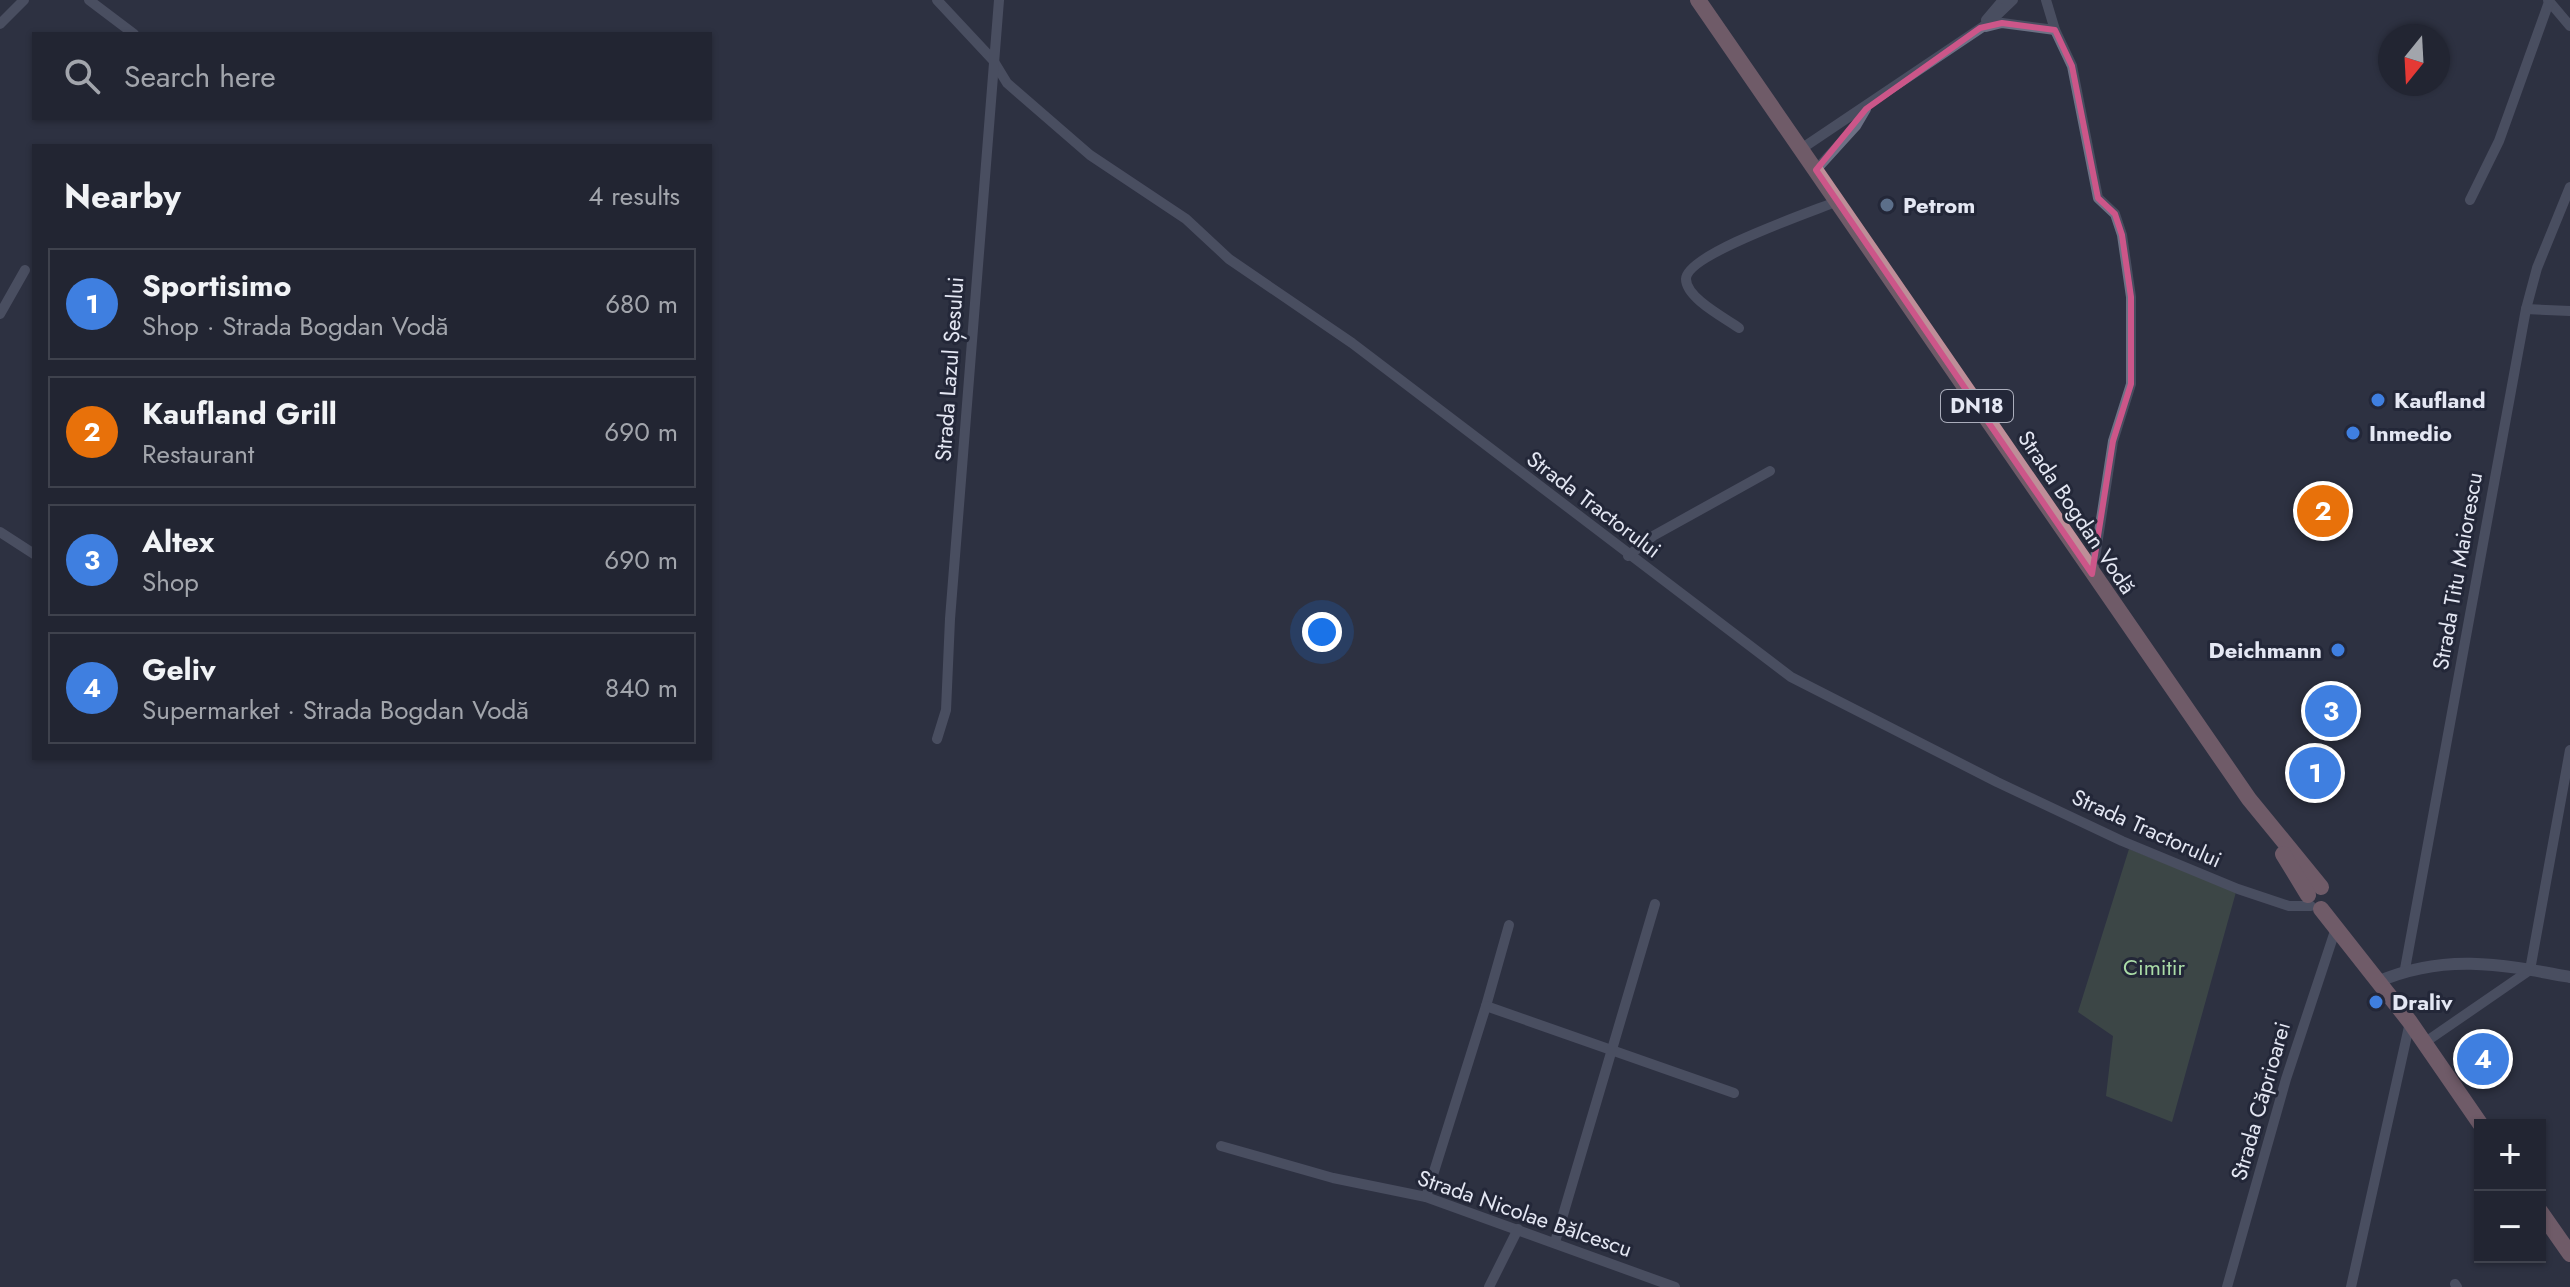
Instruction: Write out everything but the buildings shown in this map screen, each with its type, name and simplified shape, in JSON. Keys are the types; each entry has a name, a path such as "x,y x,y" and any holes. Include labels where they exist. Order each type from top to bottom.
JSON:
{"main road":[{"name":"Strada Bogdan Vodă","path":"1698,0 2336,928 2410,1022 2477,1119"},
{"path":"2546,1220 2570,1254"}],"street":[{"path":"0,24 24,0"},
{"path":"89,0 131,32"},
{"name":"Strada Tractorului","path":"937,0 993,60 1007,83 1090,155 1186,219 1229,259 1352,343 1791,677 2122,841 2289,906 2318,900"},
{"name":"Strada Lazul Șesului","path":"937,739 946,710 999,0"},
{"path":"1801,149 1866,109 1980,28 2008,2 2023,0"},
{"path":"2046,0 2055,30 2072,66 2098,198 2115,214 2122,235 2131,297 2131,384 2113,441 2092,574"},
{"path":"2549,1 2570,26"},
{"path":"2470,200 2499,141 2549,1"},
{"path":"1980,28 2002,23 2055,30"},
{"path":"1816,170 1856,126 1866,109"},
{"name":"Strada Titu Maiorescu","path":"2405,969 2526,309 2537,268 2570,187"},
{"path":"1739,328 1689,290 1685,280 1687,271 1707,256 1838,201"},
{"path":"0,314 25,270"},
{"path":"2526,309 2570,311"},
{"path":"1628,556 1653,536 1770,471"},
{"path":"0,532 32,553"},
{"path":"2424,1043 2530,970 2570,750"},
{"path":"1555,1242 1655,904"},
{"path":"1426,1197 1509,925"},
{"name":"Strada Căprioarei","path":"2227,1287 2286,1079 2336,928"},
{"path":"2377,982 2405,969 2474,964 2570,977"},
{"path":"1486,1006 1613,1048 1734,1093"},
{"path":"2351,1287 2410,1022"},
{"name":"Strada Nicolae Bălcescu","path":"1221,1146 1333,1178 1426,1197 1675,1287"},
{"path":"1489,1287 1518,1229"}],"highlighted area":[{"path":"2002,23 2055,30 2072,66 2098,198 2115,214 2122,235 2131,297 2131,384 2113,441 2092,574 1838,201 1816,170 1866,109 1980,28"}],"green space":[{"name":"Cimitir","path":"2129,849 2236,892 2172,1122 2106,1096 2113,1036 2078,1012"}],"place":[{"name":"Petrom","path":"1887,205"},
{"name":"Kaufland","path":"2378,400"},
{"name":"Inmedio","path":"2353,433"},
{"name":"Kaufland Grill","path":"2323,511"},
{"name":"Deichmann","path":"2338,650"},
{"name":"Altex","path":"2331,711"},
{"name":"Sportisimo","path":"2315,773"},
{"name":"Draliv","path":"2376,1002"},
{"name":"Geliv","path":"2483,1059"}]}
